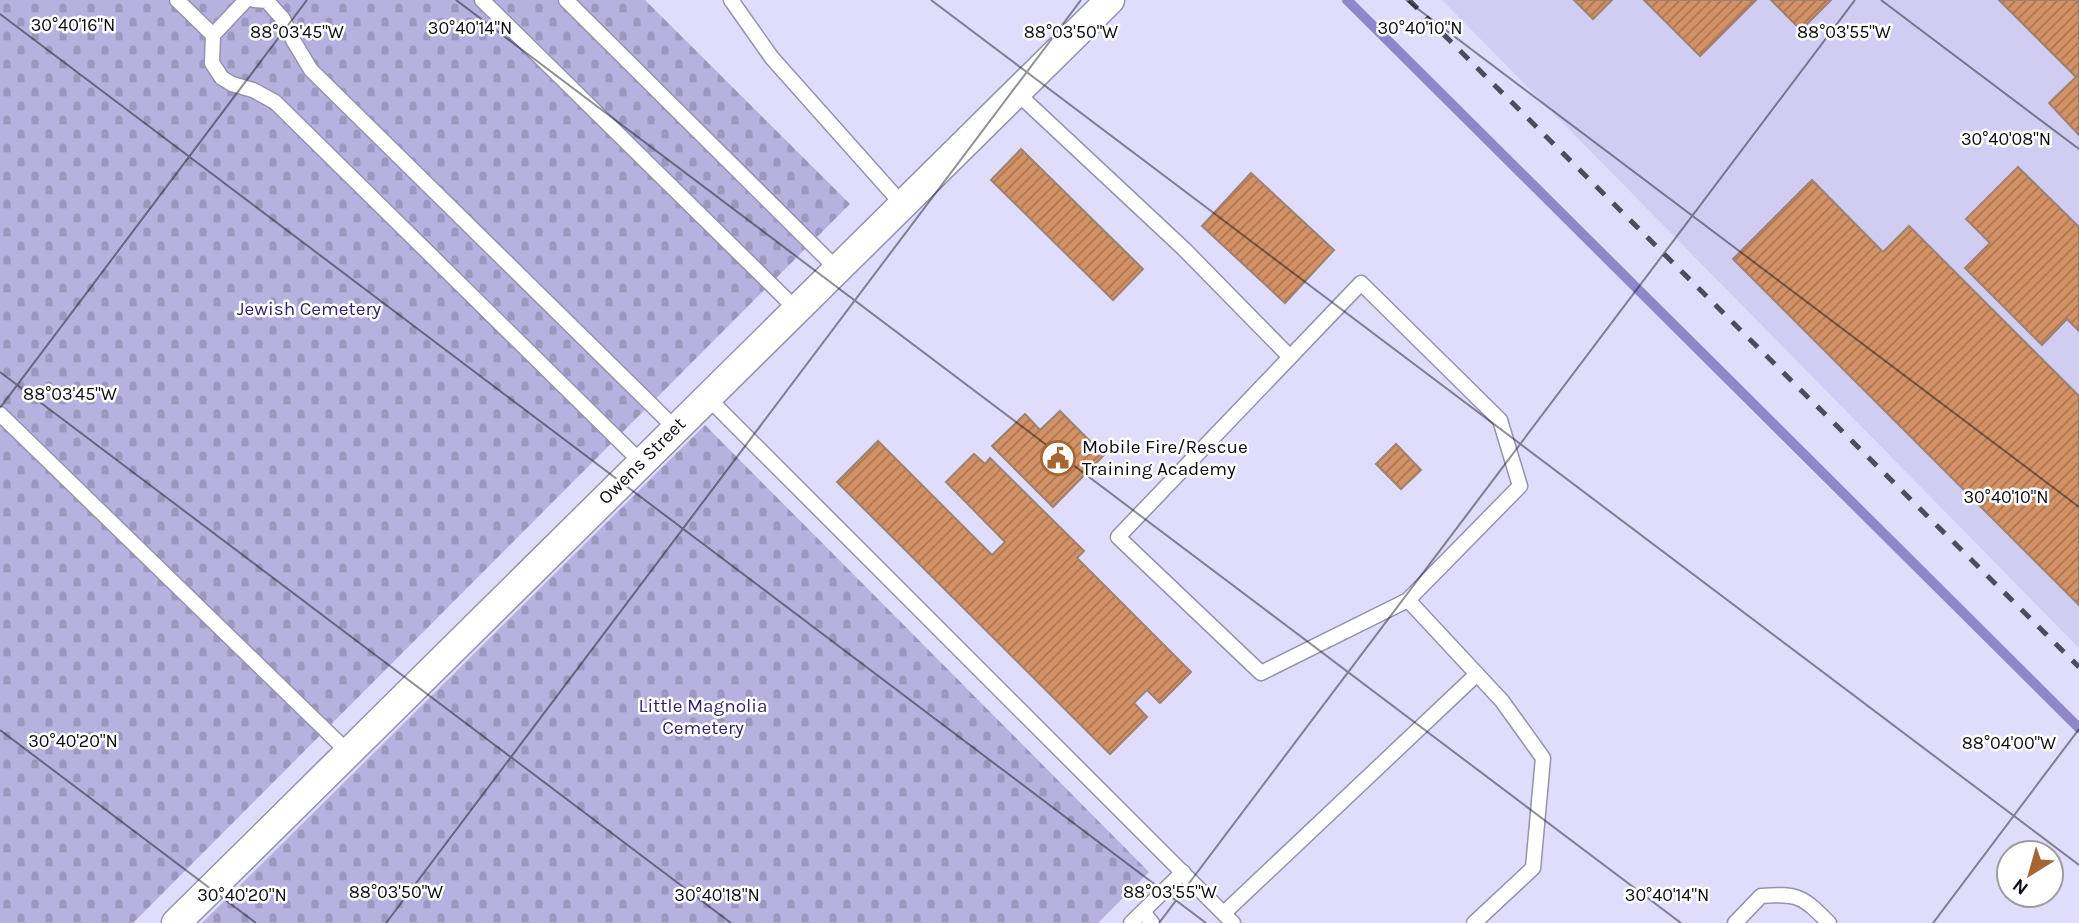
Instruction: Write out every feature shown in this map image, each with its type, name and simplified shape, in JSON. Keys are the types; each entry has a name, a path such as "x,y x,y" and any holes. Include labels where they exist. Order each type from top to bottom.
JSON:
{"street":[{"name":"Owens Street","path":"176,923 1110,0"}],"lane":[{"path":"177,0 213,36"},
{"path":"246,0 213,36 212,63 222,78 275,102 641,462"},
{"path":"254,0 267,1 283,19 312,70 675,428"},
{"path":"482,0 796,309"},
{"path":"566,0 837,269"},
{"path":"731,1 772,58 902,204"},
{"path":"1016,92 1184,249 1290,357"},
{"path":"1361,283 1500,420 1520,486 1408,600 1261,673 1118,537 1290,357 1361,283"},
{"path":"707,397 1229,918 1477,674"},
{"path":"0,414 348,752"},
{"path":"1408,600 1502,701 1543,758 1534,868 1474,923"},
{"path":"1131,923 1148,917 1183,872"},
{"path":"1735,923 1761,896 1786,894 1806,900 1829,923"}],"shaded area":[{"path":"1442,0 2079,0 2079,648"}],"green space":[{"name":"Jewish Cemetery","path":"0,0 645,0 850,204 133,923 0,923"},
{"name":"Little Magnolia Cemetery","path":"705,425 1149,872 1098,923 202,923"}],"building":[{"path":"1574,0 1612,0 1593,19"},
{"path":"1644,0 1756,0 1700,56"},
{"path":"1771,0 1831,0 1801,30"},
{"path":"1999,0 2079,0 2079,135 2049,103 2076,77"},
{"path":"1021,149 1143,269 1113,300 991,180"},
{"path":"2018,167 2079,227 2079,331 2067,319 2042,345 1965,268 1990,243 1966,219"},
{"path":"1251,173 1334,250 1285,303 1202,226"},
{"path":"1812,180 1883,252 1909,226 2079,396 2079,605 1733,259"},
{"path":"1060,411 1104,455 1053,507 992,446 1025,414 1040,430"},
{"path":"878,441 992,555 1005,542 946,482 974,454 985,464 990,458 1084,551 1077,558 1191,672 1160,703 1147,690 1134,703 1147,717 1110,754 837,482"},
{"path":"1396,444 1421,470 1401,489 1376,464"}],"waterway":[{"path":"1347,0 2079,728"}],"railway":[{"path":"1409,0 2079,667"}],"place":[{"name":"Mobile Fire/Rescue Training Academy","path":"1058,458"}]}
